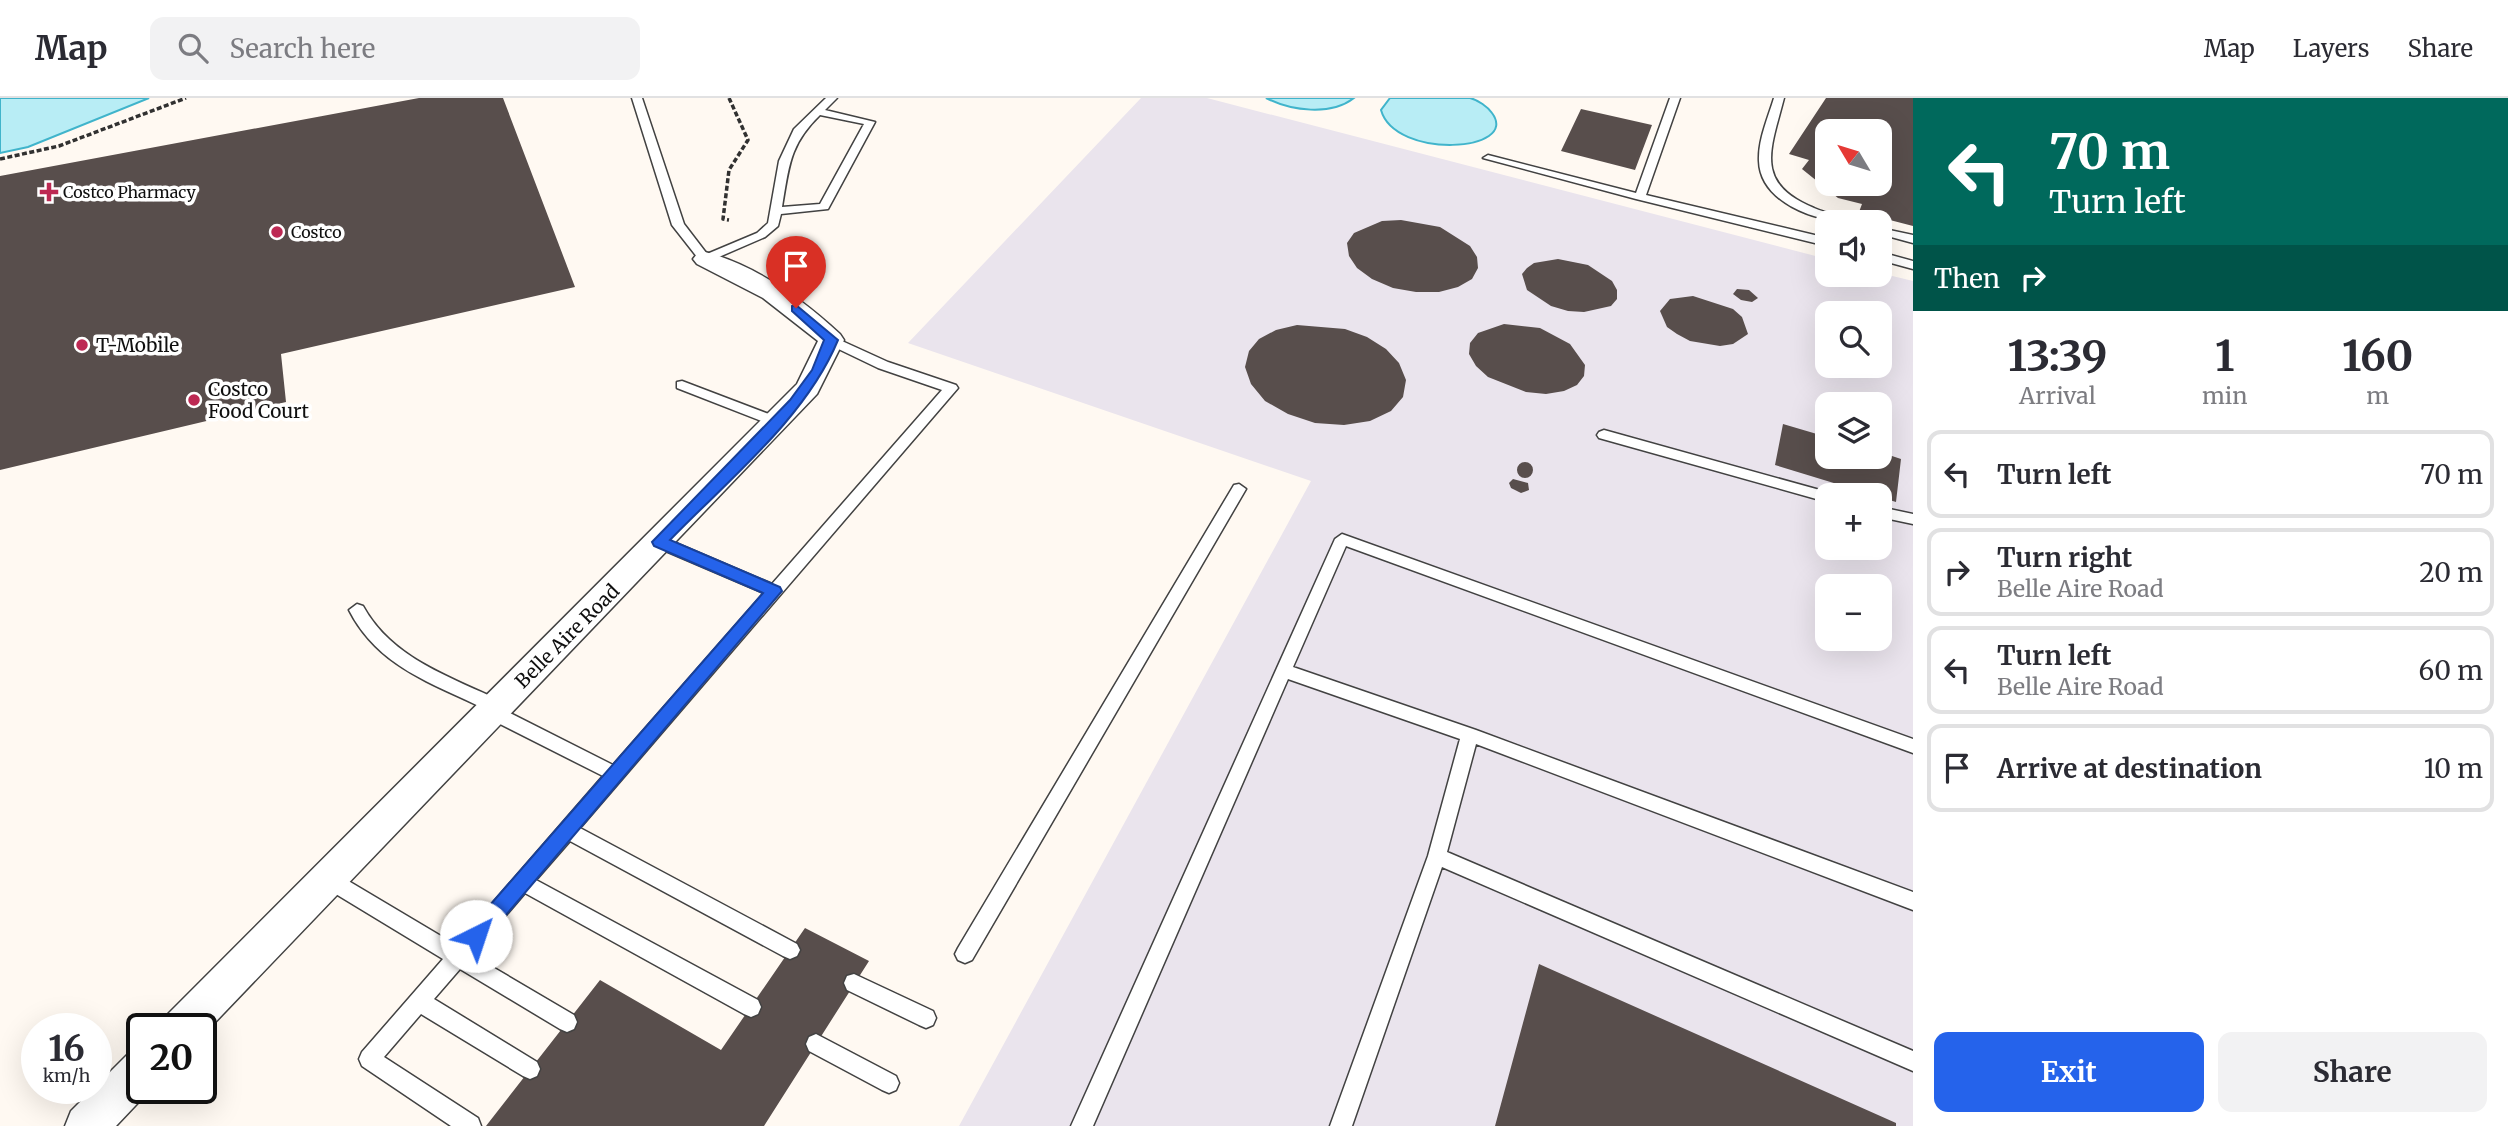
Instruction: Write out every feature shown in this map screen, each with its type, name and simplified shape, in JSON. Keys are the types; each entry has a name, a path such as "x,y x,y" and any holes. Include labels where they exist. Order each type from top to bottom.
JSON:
{"street":[{"path":"705,259 754,280 775,293 831,340"},
{"name":"Belle Aire Road","path":"197,1013 777,422 808,388 831,340"},
{"path":"86,1126 126,1085"}],"lane":[{"path":"637,98 678,225 705,259 761,235 775,224 784,161 798,131 832,98"},
{"path":"1640,197 1675,98"},
{"path":"1779,98 1764,160 1766,173 1785,196 1815,212"},
{"path":"778,211 824,206 870,121 818,112"},
{"path":"1488,158 1815,239"},
{"path":"1892,234 1913,239"},
{"path":"1892,259 1913,265"},
{"path":"470,1126 369,1059 951,388 883,365 831,340"},
{"path":"682,385 777,422"},
{"path":"1604,435 1815,494"},
{"path":"965,954 1239,489"},
{"path":"1892,515 1913,519"},
{"path":"1082,1126 1342,539 1913,746"},
{"path":"659,542 774,591"},
{"path":"357,610 361,622 379,645 615,774"},
{"path":"1285,671 1470,735 1913,901"},
{"path":"1341,1126 1437,856 1470,735"},
{"path":"567,830 790,950"},
{"path":"1437,856 1913,1061"},
{"path":"328,879 567,1022"},
{"path":"522,882 751,1007"},
{"path":"854,983 926,1018"},
{"path":"419,1001 530,1069"},
{"path":"816,1044 889,1083"}],"path":[{"path":"0,159 59,146 186,98"},
{"path":"729,98 748,140 730,170 723,219 733,221"}],"shaded area":[{"path":"1141,98 1207,98 1815,256 1815,287 1892,287 1892,276 1913,281 1913,1126 959,1126 1311,481 908,343"}],"water":[{"path":"0,98 149,98 28,147 0,153"},
{"path":"1266,98 1354,98 1345,104 1311,110 1287,106"},
{"path":"1390,98 1470,98 1492,113 1496,126 1489,136 1473,142 1453,145 1430,143 1408,137 1391,126 1381,110"}],"building":[{"name":"Costco","path":"419,98 503,98 575,287 281,354 286,402 0,470 0,176"},
{"path":"1826,98 1913,98 1913,226 1892,221 1892,210 1860,210 1862,204 1836,196 1892,196 1892,119 1815,119 1815,179 1802,169 1809,160 1789,154"},
{"path":"1581,109 1652,125 1635,170 1561,151"},
{"path":"1401,220 1440,227 1470,246 1477,257 1478,268 1472,279 1458,287 1439,292 1416,292 1393,288 1372,279 1357,268 1349,256 1347,243 1354,233 1382,221"},
{"path":"1558,259 1588,265 1612,281 1617,290 1617,299 1611,306 1584,312 1568,311 1551,306 1527,290 1522,274 1527,268 1534,263"},
{"path":"1737,289 1749,290 1758,298 1752,302 1741,300 1733,294"},
{"path":"1693,296 1733,309 1742,317 1748,334 1733,344 1720,346 1690,341 1667,327 1660,311 1670,299"},
{"path":"1504,324 1540,328 1570,344 1585,365 1584,376 1577,385 1564,391 1546,394 1526,392 1488,377 1476,366 1469,354 1470,343 1478,333"},
{"path":"1297,325 1345,329 1367,337 1386,349 1399,363 1406,380 1403,397 1391,411 1370,421 1344,425 1315,423 1288,414 1265,401 1251,384 1245,367 1249,351 1259,339 1276,330"},
{"path":"1783,424 1815,433 1815,469 1892,469 1892,456 1901,459 1896,502 1892,501 1892,483 1834,483 1775,465"},
{"path":"1525,462 1531,464 1531,476 1525,478 1519,476 1517,470 1519,464"},
{"path":"1513,479 1528,483 1529,490 1521,493 1511,488 1509,483"},
{"path":"805,928 869,961 764,1126 486,1126 600,980 721,1050"},
{"path":"1539,964 1896,1123 1896,1126 1495,1126"}],"place":[{"name":"Costco Pharmacy","path":"49,192"},
{"name":"Costco","path":"277,232"},
{"name":"T-Mobile","path":"82,345"},
{"name":"Costco Food Court","path":"194,400"}],"route":[{"path":"476,936 774,591 659,542 795,404 818,371 831,340 796,308"}]}
